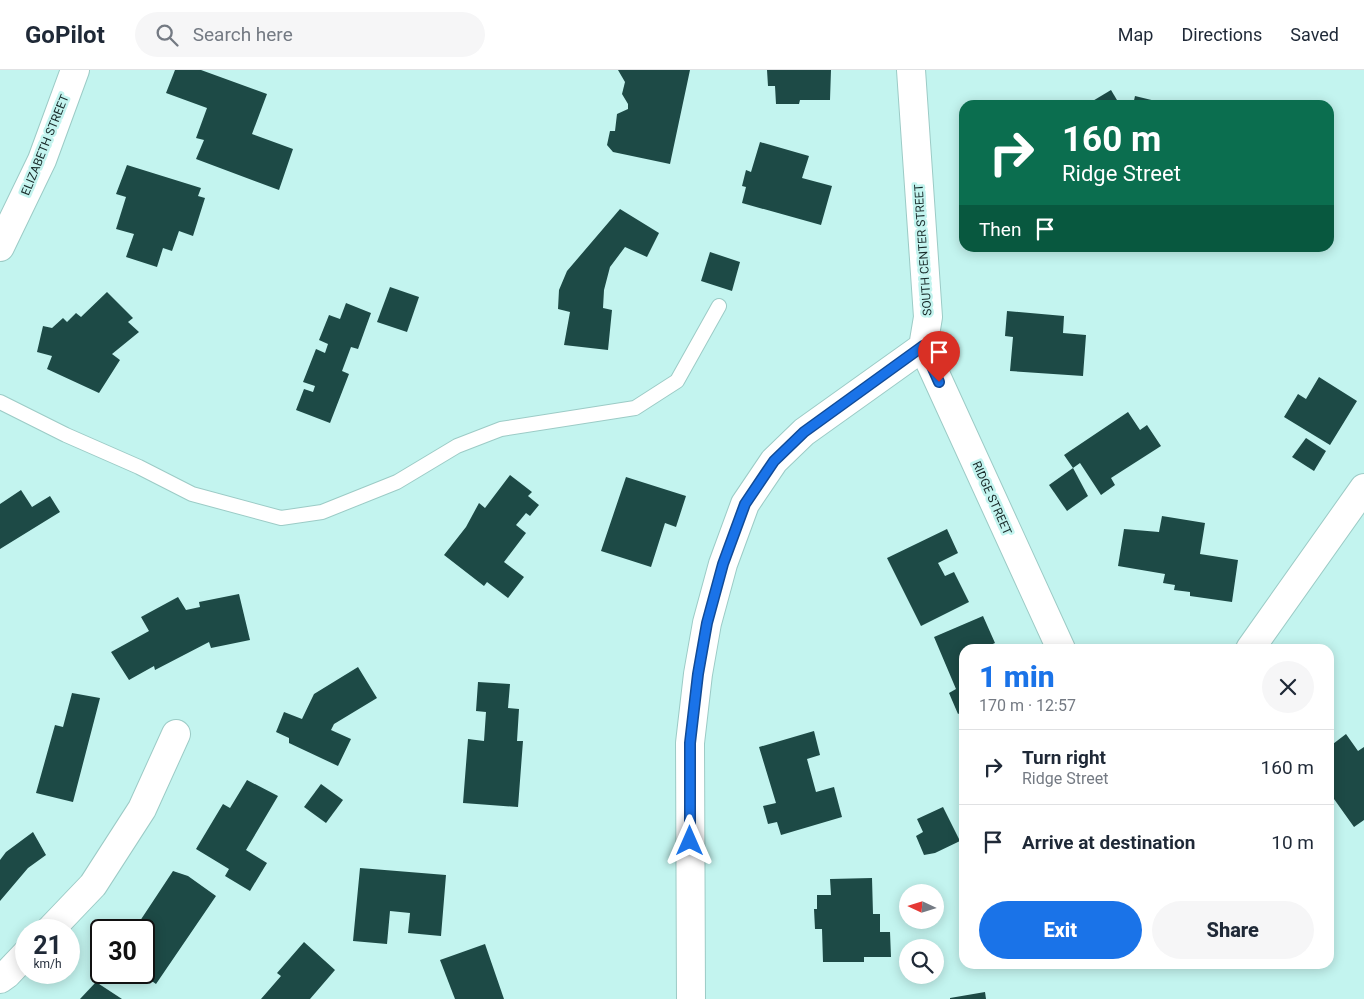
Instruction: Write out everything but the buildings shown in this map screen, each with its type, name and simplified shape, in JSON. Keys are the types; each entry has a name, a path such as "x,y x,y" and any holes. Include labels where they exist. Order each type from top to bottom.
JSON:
{"street":[{"name":"ELIZABETH STREET","path":"0,246 42,160 75,70"},
{"name":"SOUTH CENTER STREET","path":"911,70 928,317 923,346"},
{"name":"RIDGE STREET","path":"923,346 1059,644"},
{"path":"691,999 690,743 705,631 723,564 745,504 774,461 804,432 923,346"},
{"path":"1254,644 1364,488"},
{"path":"61,919 93,885 142,808 176,734"},
{"path":"0,979 15,966"}],"lane":[{"path":"0,402 192,494 281,518 322,512 398,482 457,446 501,429 635,408 678,381 719,306"}],"route":[{"path":"690,841 690,743 698,674 707,623 723,564 745,504 774,461 804,432 923,346 939,382"}]}
